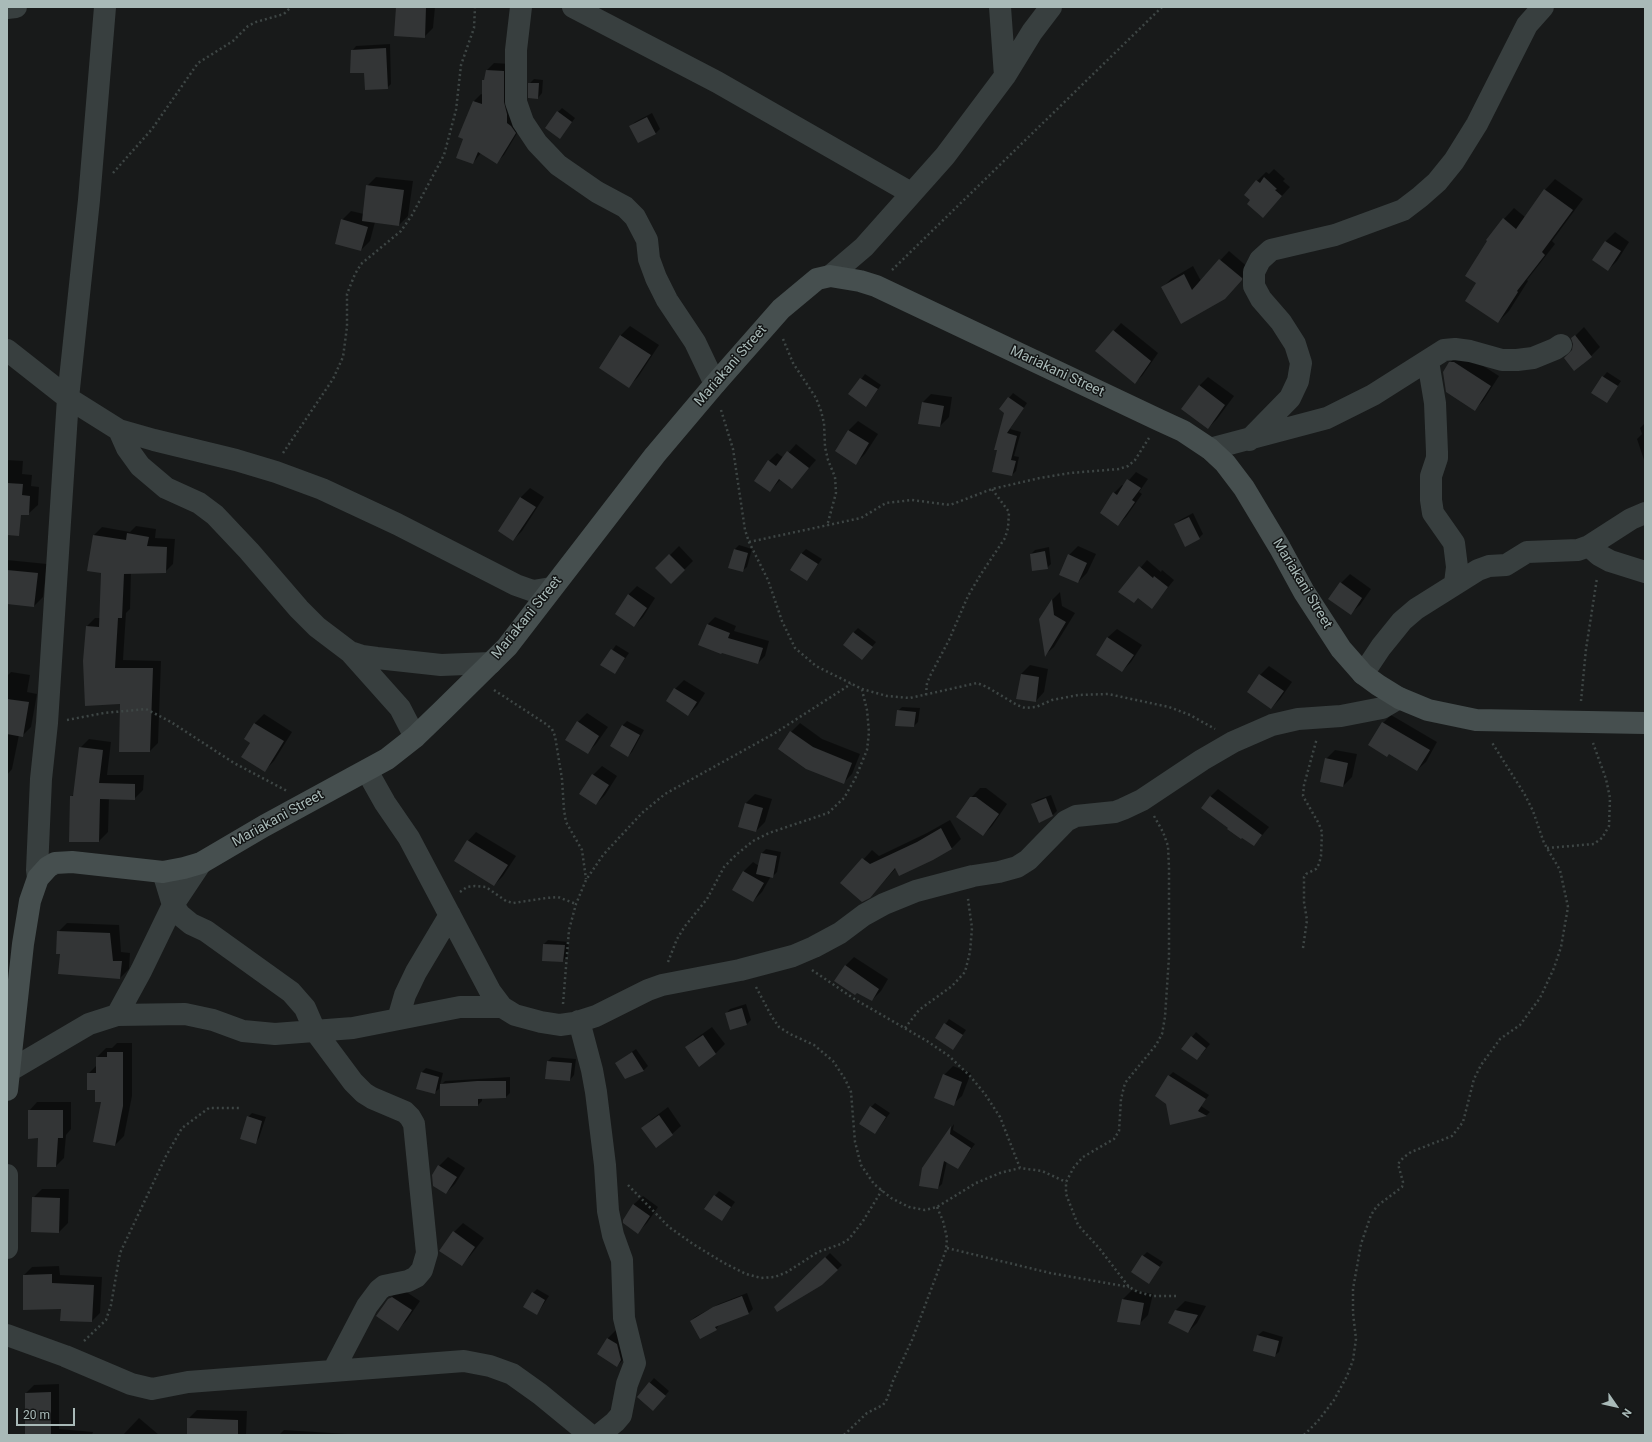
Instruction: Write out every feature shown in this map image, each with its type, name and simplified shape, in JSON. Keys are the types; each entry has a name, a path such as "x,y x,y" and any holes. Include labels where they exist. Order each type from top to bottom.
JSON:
{"street":[{"path":"7,8 16,7"},
{"path":"38,878 37,870 41,779 47,723 68,398 90,192 105,7"},
{"path":"521,7 516,50 516,102 523,122 537,143 558,165 597,192 625,207 635,217 646,240 649,259 656,278 667,300 695,342 714,384"},
{"path":"573,7 711,78 911,193"},
{"path":"1000,7 1005,76"},
{"path":"830,276 864,247 945,156 1005,76 1032,32 1051,7"},
{"path":"1249,440 1290,398 1298,381 1300,363 1295,344 1281,322 1261,299 1254,286 1254,272 1260,260 1271,250 1335,235 1403,210 1437,182 1454,161 1477,124 1527,25 1542,7"},
{"name":"Mariakani Street","path":"8,1080 23,944 30,901 38,878 48,867 54,864 72,862 163,872 202,863 264,826 388,759 415,736 507,647 655,455 714,384 774,316 817,279 830,276 860,281 876,286 1183,431 1210,450 1225,463 1244,488 1304,592 1342,648 1363,674 1399,698 1428,710 1476,720 1645,723"},
{"path":"1210,450 1327,418 1374,395 1444,350 1455,348 1502,360 1517,360 1533,358 1561,345"},
{"path":"7,350 68,398 119,430 229,458 276,472 322,489 396,524 516,585 533,591 551,588"},
{"path":"1428,361 1435,403 1437,452 1437,458 1431,476 1431,500 1433,513 1454,543 1457,567 1455,583"},
{"path":"119,430 127,448 140,466 166,488 199,503 215,515 249,551 299,609 317,627 350,652 400,708 415,736"},
{"path":"1594,551 1631,519 1645,513"},
{"path":"1363,674 1381,647 1402,621 1416,609 1455,583 1478,570 1489,566 1506,565 1527,552 1578,550 1594,551 1610,561 1645,572"},
{"path":"350,652 362,656 441,665 491,663"},
{"path":"367,771 385,803 408,838 490,991 502,1007 515,1015 541,1022 570,1023 596,1016 648,990 662,985 746,968 793,956 840,933 864,915 884,904 916,891 973,876 999,872 1017,867 1028,860 1066,821 1076,816 1115,812 1142,800 1202,760 1233,742 1272,725 1298,719 1324,718 1382,708 1399,698"},
{"path":"118,1015 173,905 202,863"},
{"path":"163,872 173,905 180,915 191,924 206,931 291,992 305,1008 315,1031 353,1082 364,1093 372,1098 405,1112 410,1117 416,1137 427,1253 422,1270 416,1277 408,1281 384,1286 374,1296 333,1371"},
{"path":"398,1019 405,995 448,912"},
{"path":"8,1080 89,1024 118,1015 185,1014 213,1020 243,1031 275,1034 353,1028 460,1007 502,1007"},
{"path":"570,1023 594,1077 605,1165 608,1211 622,1260 624,1318 634,1363 627,1384 621,1415 600,1435"},
{"path":"7,1175 7,1248"},
{"path":"7,1335 65,1356 131,1384 152,1389 188,1382 464,1361 490,1366 512,1374 590,1435"}],"path":[{"path":"112,174 152,129 198,63 233,41 248,26 256,22 284,14 292,7"},
{"path":"276,472 286,449 333,379 343,357 347,327 347,294 355,274 361,264 396,235 408,220 444,155 456,110 461,65 474,28 475,7"},
{"path":"876,286 1162,7"},
{"path":"774,316 793,363 816,398 824,423 825,447 828,460 835,477 836,493 827,526"},
{"path":"714,384 733,449 745,530 749,542 768,580 782,621 795,648 816,666 862,689 898,698 910,698 926,695 977,683 1025,708 1036,707 1052,700 1078,695 1108,694 1169,707 1190,715 1213,727 1233,742"},
{"path":"749,542 861,518 886,503 912,500 950,505 992,489 1040,478 1070,473 1119,469 1128,466 1135,460 1143,449 1159,420"},
{"path":"926,695 927,683 949,640 968,596 1005,538 1008,528 1009,512 992,489"},
{"path":"1547,848 1594,844 1602,838 1609,826 1610,798 1606,779 1584,721 1586,649 1597,579 1594,551"},
{"path":"476,678 535,716 552,729 557,744 566,822 582,850 586,880"},
{"path":"570,1023 569,930 576,904 586,880 603,856 642,812 665,794 775,733 851,684"},
{"path":"662,985 677,939 685,926 707,899 724,867 753,841 769,833 828,813 844,798 855,779 867,750 869,732 867,710 862,689"},
{"path":"47,723 83,718 104,713 146,709 158,714 241,766 280,788 310,801"},
{"path":"1302,948 1307,920 1304,902 1304,877 1306,874 1316,869 1319,864 1322,832 1303,796 1304,785 1324,718"},
{"path":"1304,1435 1318,1421 1334,1400 1347,1376 1353,1360 1356,1339 1353,1313 1353,1289 1361,1244 1371,1215 1377,1206 1398,1192 1402,1187 1403,1182 1398,1164 1403,1158 1411,1152 1452,1136 1463,1122 1474,1079 1481,1065 1500,1039 1520,1025 1540,998 1554,968 1561,947 1568,907 1560,870 1547,848 1534,811 1501,756 1476,720"},
{"path":"1129,1287 1099,1248 1078,1225 1066,1194 1066,1182 1074,1167 1083,1157 1114,1139 1119,1131 1121,1100 1126,1083 1156,1045 1162,1034 1165,1017 1169,957 1168,846 1163,832 1142,800"},
{"path":"905,1028 919,1010 952,986 965,972 970,952 972,928 967,891 973,876"},
{"path":"448,912 458,893 467,887 475,886 486,887 506,901 513,903 558,897 576,904"},
{"path":"793,956 818,975 856,1000 905,1028 948,1056 970,1076 985,1094 1000,1117 1020,1168"},
{"path":"746,968 772,1017 779,1027 814,1046 833,1061 845,1078 851,1092 855,1142 861,1165 874,1184 891,1198 909,1208 925,1210 936,1207 976,1183 1000,1173 1020,1168 1042,1171 1066,1182"},
{"path":"65,1356 91,1335 106,1320 111,1305 120,1253 166,1156 182,1128 209,1108 240,1108"},
{"path":"605,1165 634,1191 669,1227 724,1263 746,1274 761,1278 775,1277 787,1272 818,1252 841,1244 849,1239 868,1214 882,1190"},
{"path":"844,1435 867,1413 883,1405 887,1399 893,1381 912,1340 937,1277 948,1238 943,1221 936,1207"},
{"path":"946,1248 1050,1273 1129,1287 1138,1292 1153,1296 1176,1296"}],"building":[{"path":"396,7 426,7 425,38 394,36"},
{"path":"386,48 388,89 365,90 364,73 350,73 351,50"},
{"path":"486,70 504,71 504,102 507,114 507,123 516,133 497,164 478,152 473,164 456,158 463,139 458,137 473,101 482,104 482,80 484,80"},
{"path":"528,83 539,83 538,99 528,98"},
{"path":"557,111 572,122 560,139 545,128"},
{"path":"647,117 656,134 638,143 629,126"},
{"path":"1264,177 1282,196 1263,218 1247,204 1250,200 1244,195 1256,180 1260,183"},
{"path":"366,185 404,190 399,226 362,221"},
{"path":"1544,189 1573,210 1542,252 1545,255 1517,291 1518,292 1498,323 1465,301 1476,283 1465,276 1487,241 1486,240 1503,218 1516,229"},
{"path":"341,219 368,227 361,251 335,244"},
{"path":"1605,241 1621,251 1608,271 1592,260"},
{"path":"1219,259 1242,278 1242,280 1225,299 1181,324 1161,287 1184,274 1192,290"},
{"path":"1113,330 1151,361 1135,384 1095,351"},
{"path":"620,335 651,355 629,388 599,368"},
{"path":"1575,335 1592,357 1574,371 1564,358 1572,350 1573,344 1571,338"},
{"path":"1449,362 1454,362 1491,386 1475,411 1446,392 1443,372"},
{"path":"1602,376 1618,386 1607,403 1591,393"},
{"path":"860,378 878,389 866,407 848,394"},
{"path":"1199,385 1225,405 1208,429 1181,409"},
{"path":"1008,397 1024,408 1007,433 1017,436 1011,460 1016,461 1012,476 992,472 997,450 994,450 1004,413 999,409"},
{"path":"922,402 944,406 940,427 918,424"},
{"path":"848,430 869,443 856,465 835,451"},
{"path":"787,451 809,468 792,489 779,479 770,492 754,481 768,460 776,466"},
{"path":"1127,479 1141,488 1132,500 1135,502 1118,526 1100,513 1113,492 1117,495"},
{"path":"7,483 23,484 22,495 30,496 29,515 21,515 19,536 7,535"},
{"path":"520,497 536,507 513,541 498,531"},
{"path":"1189,517 1200,539 1185,547 1174,524"},
{"path":"127,533 149,537 147,546 167,547 166,573 124,574 122,618 118,618 115,668 153,668 150,752 119,752 120,704 85,706 83,661 86,626 99,627 101,573 87,571 93,535 126,540"},
{"path":"734,549 748,553 743,572 728,568"},
{"path":"1045,551 1048,569 1032,571 1030,554"},
{"path":"801,553 818,564 807,581 790,570"},
{"path":"669,554 685,570 671,584 655,568"},
{"path":"1068,554 1087,563 1078,583 1059,575"},
{"path":"1139,566 1153,578 1154,576 1168,587 1152,609 1138,598 1134,603 1118,592"},
{"path":"7,570 38,573 34,607 7,604"},
{"path":"1340,582 1362,598 1351,615 1328,599"},
{"path":"628,594 647,608 634,627 615,614"},
{"path":"1052,599 1054,615 1066,622 1045,657 1039,619"},
{"path":"707,624 730,633 728,638 763,648 758,664 722,653 721,654 698,645"},
{"path":"853,632 873,647 862,660 843,645"},
{"path":"1107,637 1134,655 1122,672 1096,655"},
{"path":"611,649 625,658 615,674 600,665"},
{"path":"1021,674 1039,677 1036,702 1016,699"},
{"path":"1259,674 1284,691 1271,709 1247,692"},
{"path":"674,688 697,702 688,716 666,701"},
{"path":"7,699 29,702 23,737 7,734"},
{"path":"897,710 916,712 914,727 895,726"},
{"path":"577,721 599,736 588,754 565,740"},
{"path":"1382,722 1430,750 1417,771 1389,754 1387,757 1368,745"},
{"path":"254,723 284,741 265,772 241,757 250,743 244,739"},
{"path":"622,725 640,735 628,757 610,746"},
{"path":"790,731 813,747 852,763 844,784 806,769 778,749"},
{"path":"79,747 103,750 99,783 135,784 135,800 100,799 99,842 69,842 70,796 73,796"},
{"path":"1325,758 1348,763 1343,787 1320,782"},
{"path":"592,774 609,785 596,805 579,794"},
{"path":"1210,796 1262,835 1254,846 1227,829 1228,828 1201,808"},
{"path":"970,797 976,797 999,814 983,836 956,817"},
{"path":"1046,798 1053,816 1039,823 1031,804"},
{"path":"745,803 763,808 756,832 738,827"},
{"path":"941,828 952,849 899,876 895,868 870,898 862,902 840,883 862,858 870,864 917,842"},
{"path":"467,840 508,865 494,886 454,861"},
{"path":"761,853 777,856 773,878 756,874"},
{"path":"743,871 764,883 753,902 732,890"},
{"path":"57,931 110,933 113,961 122,961 120,979 58,974 60,954 56,954"},
{"path":"543,944 565,945 563,962 542,961"},
{"path":"845,965 879,989 872,1001 857,993 855,995 834,981"},
{"path":"742,1008 747,1025 730,1030 725,1013"},
{"path":"944,1023 963,1035 953,1050 935,1038"},
{"path":"703,1035 716,1054 699,1067 685,1047"},
{"path":"1191,1036 1206,1048 1197,1060 1181,1049"},
{"path":"107,1052 123,1052 123,1106 115,1146 93,1142 101,1102 95,1102 95,1090 87,1090 87,1073 96,1073 96,1057 107,1057"},
{"path":"632,1052 644,1071 625,1079 615,1063"},
{"path":"547,1061 572,1063 570,1081 545,1079"},
{"path":"421,1072 439,1077 435,1094 416,1089"},
{"path":"943,1074 962,1082 954,1106 934,1098"},
{"path":"1168,1075 1206,1099 1198,1111 1207,1116 1170,1125 1166,1104 1155,1096"},
{"path":"477,1081 506,1081 506,1098 478,1099 478,1106 440,1106 440,1084"},
{"path":"870,1106 886,1117 875,1134 859,1124"},
{"path":"28,1110 63,1110 63,1138 58,1138 56,1167 37,1167 38,1138 28,1139"},
{"path":"659,1115 673,1135 656,1148 641,1128"},
{"path":"247,1116 262,1121 256,1144 240,1139"},
{"path":"951,1126 950,1134 971,1148 958,1169 944,1161 938,1189 919,1186 922,1168"},
{"path":"438,1165 457,1177 446,1194 433,1186 432,1175"},
{"path":"714,1195 731,1207 722,1221 704,1209"},
{"path":"32,1197 60,1198 59,1233 31,1232"},
{"path":"633,1204 650,1216 638,1234 623,1223 623,1220"},
{"path":"453,1231 475,1247 462,1266 439,1251"},
{"path":"1142,1255 1160,1267 1149,1284 1131,1272"},
{"path":"825,1257 838,1270 822,1285 777,1312 774,1307"},
{"path":"52,1274 52,1283 94,1285 92,1322 60,1321 61,1309 23,1310 23,1275"},
{"path":"532,1292 545,1300 537,1315 523,1307"},
{"path":"742,1296 749,1314 715,1327 717,1330 700,1339 690,1321 713,1307"},
{"path":"392,1297 412,1310 398,1331 376,1316 388,1299"},
{"path":"1122,1299 1144,1303 1140,1325 1117,1322"},
{"path":"1175,1310 1198,1315 1188,1333 1168,1323"},
{"path":"1257,1335 1279,1341 1275,1357 1253,1351"},
{"path":"607,1338 617,1344 621,1360 617,1367 597,1354"},
{"path":"649,1382 666,1396 653,1411 637,1397"},
{"path":"51,1392 51,1435 25,1435 25,1393"},
{"path":"187,1418 238,1420 238,1435 187,1435"}]}
